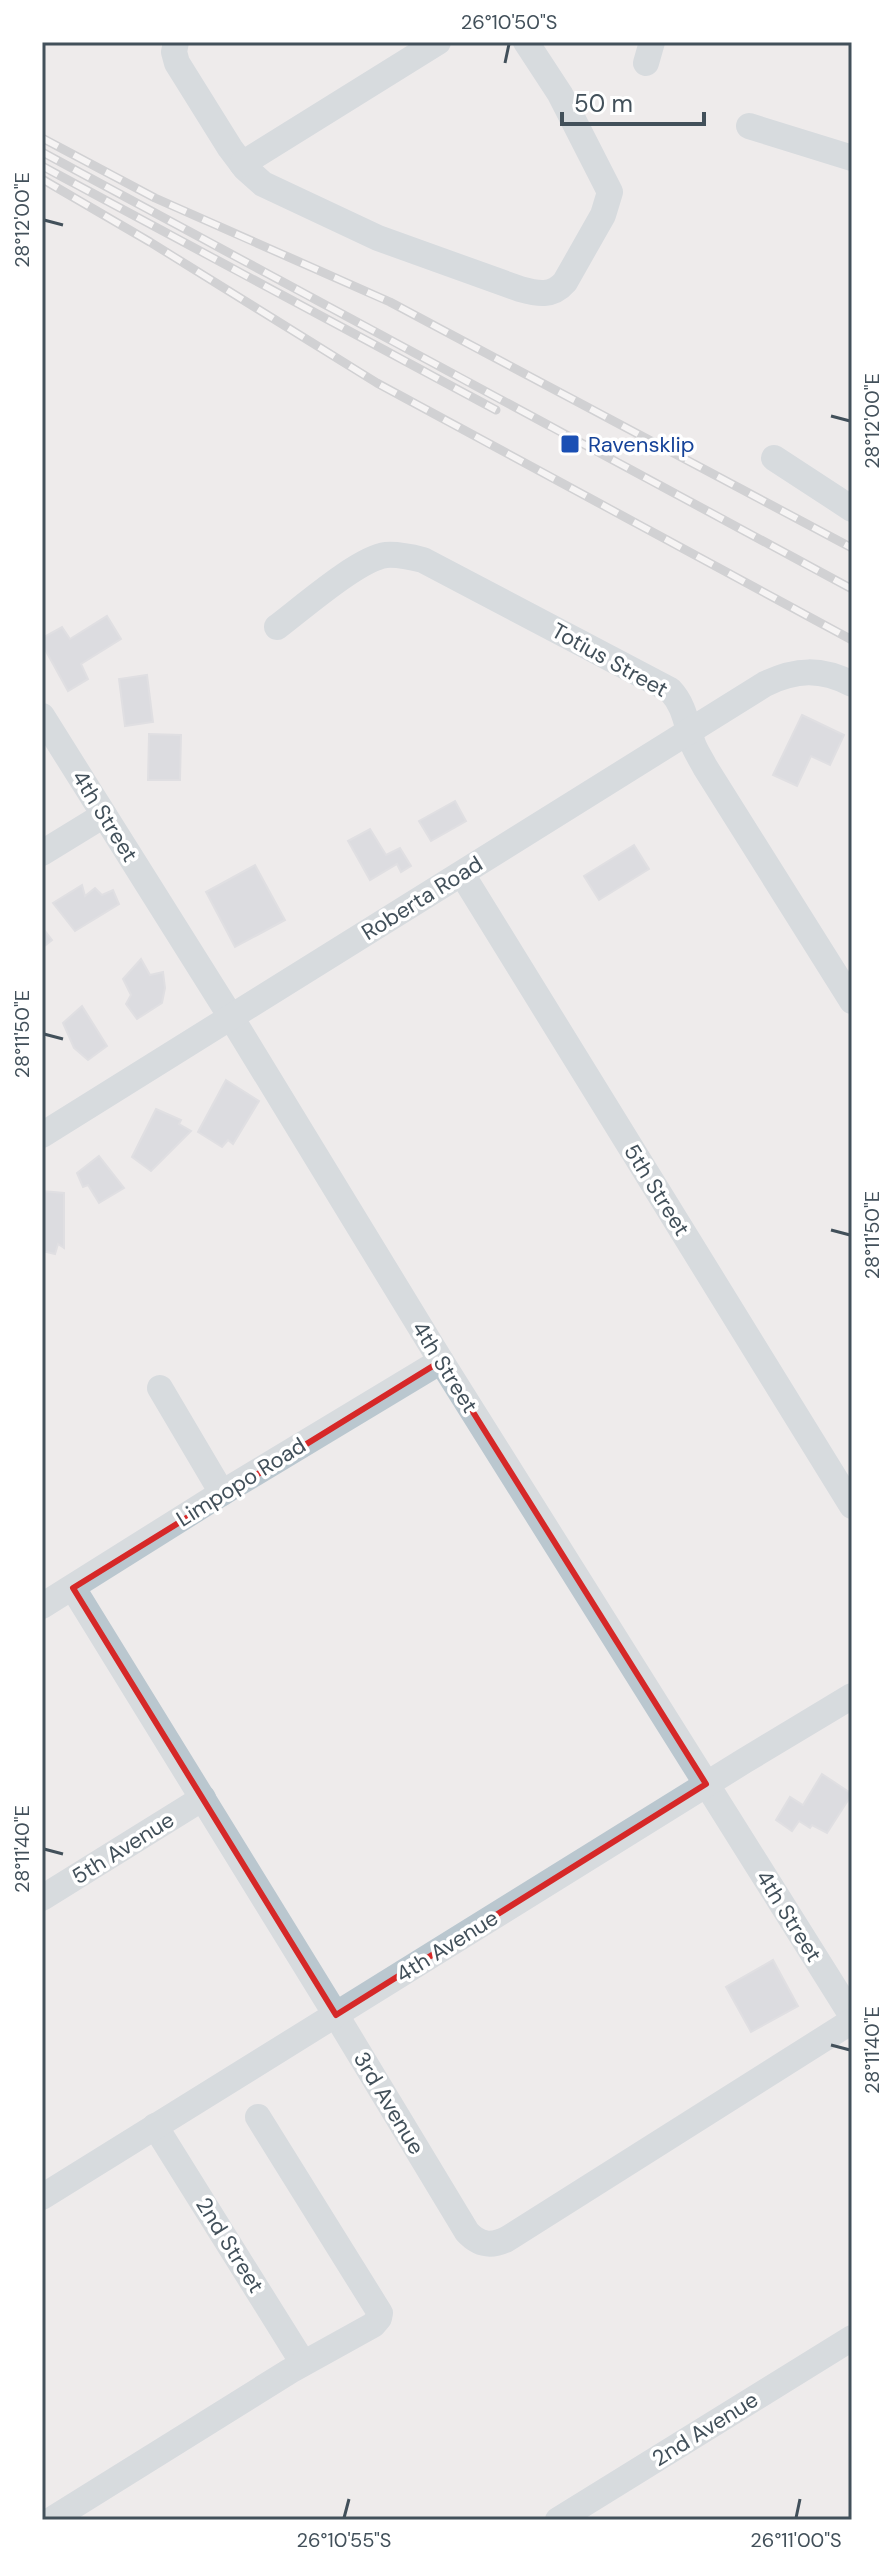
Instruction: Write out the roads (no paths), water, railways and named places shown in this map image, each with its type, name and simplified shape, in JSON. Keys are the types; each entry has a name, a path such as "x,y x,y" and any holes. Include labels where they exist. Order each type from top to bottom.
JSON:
{"street":[{"path":"176,42 174,52 177,63 242,164 263,184 378,238 520,289 544,294 552,293 565,282 603,215 610,192 560,94 526,42"},
{"path":"242,164 438,42"},
{"path":"749,126 852,158"},
{"path":"774,458 852,509"},
{"name":"Totius Street","path":"277,627 363,564 383,555 399,555 423,560 670,690 685,711 694,747 705,767 852,1001"},
{"name":"Roberta Road","path":"42,1135 765,684 785,675 806,671 824,672 852,684"},
{"name":"4th Street","path":"42,716 852,2018"},
{"path":"42,853 104,815"},
{"name":"5th Street","path":"462,874 852,1506"},
{"name":"Limpopo Road","path":"42,1606 441,1361"},
{"path":"160,1388 222,1493"},
{"name":"3rd Avenue","path":"73,1588 475,2241 486,2245 507,2239 852,2018"},
{"name":"4th Avenue","path":"42,2197 852,1696"},
{"name":"5th Avenue","path":"42,1898 203,1798"},
{"path":"51,2520 303,2363 373,2325 379,2318 380,2313 258,2117"},
{"name":"2nd Street","path":"155,2126 303,2363"},
{"name":"2nd Avenue","path":"558,2520 852,2338"}],"railway":[{"path":"42,138 155,198 390,302 852,548"},
{"path":"42,152 852,589"},
{"path":"42,166 496,410"},
{"path":"42,179 377,383 852,640"}],"place":[{"name":"Ravensklip","path":"570,444"}]}
